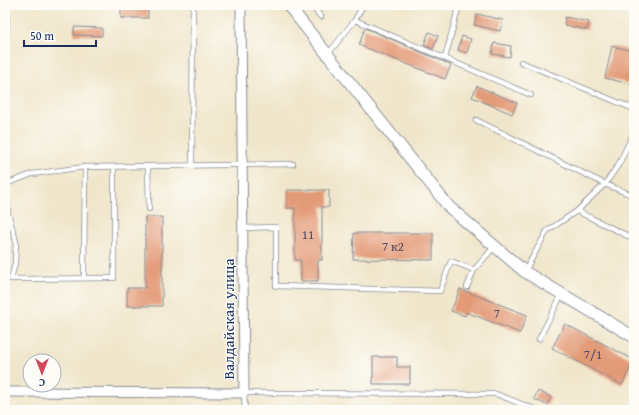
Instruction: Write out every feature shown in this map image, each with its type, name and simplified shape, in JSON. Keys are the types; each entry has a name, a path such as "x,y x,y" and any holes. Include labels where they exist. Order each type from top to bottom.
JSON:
{"street":[{"name":"Валдайская улица","path":"5,392 244,393 244,228 241,5"},
{"path":"288,5 326,55 449,207 525,272 634,337"}],"lane":[{"path":"5,56 6,5"},
{"path":"192,166 193,5"},
{"path":"311,5 321,17"},
{"path":"326,55 355,20 363,5"},
{"path":"445,58 458,8 448,5"},
{"path":"355,20 531,95"},
{"path":"521,62 634,109"},
{"path":"476,120 605,184 634,196"},
{"path":"525,272 547,231 577,211 605,184 619,164 634,132"},
{"path":"114,167 114,278 84,277 11,279 16,241 8,213 6,184 32,174 85,168 114,167 148,166 293,164"},
{"path":"148,166 148,209"},
{"path":"84,277 85,168"},
{"path":"577,211 634,239"},
{"path":"244,228 276,227 276,286 440,291 451,261 474,270"},
{"path":"467,287 474,270 495,246"},
{"path":"540,339 562,294"},
{"path":"245,410 244,393 496,394 537,410"},
{"path":"316,410 383,410"}],"building":[{"path":"121,5 148,5 148,18 121,18"},
{"path":"477,14 503,20 500,31 474,25"},
{"path":"565,17 589,22 587,30 564,25"},
{"path":"74,27 102,28 102,36 74,35"},
{"path":"365,28 451,65 445,79 359,45"},
{"path":"429,32 438,36 433,49 424,45"},
{"path":"462,36 471,39 467,53 458,50"},
{"path":"494,43 511,46 510,57 492,54"},
{"path":"612,46 634,51 634,85 605,78"},
{"path":"477,86 517,103 512,114 472,97"},
{"path":"287,190 329,190 329,207 322,207 322,260 318,260 318,281 301,281 301,260 295,260 295,208 287,208"},
{"path":"145,217 162,217 162,306 127,306 127,288 145,288"},
{"path":"354,233 433,233 433,260 353,259"},
{"path":"460,289 527,315 520,333 466,312 465,316 451,311"},
{"path":"565,324 634,360 622,385 552,348"},
{"path":"373,357 397,357 397,367 410,367 410,384 373,384"},
{"path":"538,391 551,397 547,405 534,399"}]}
